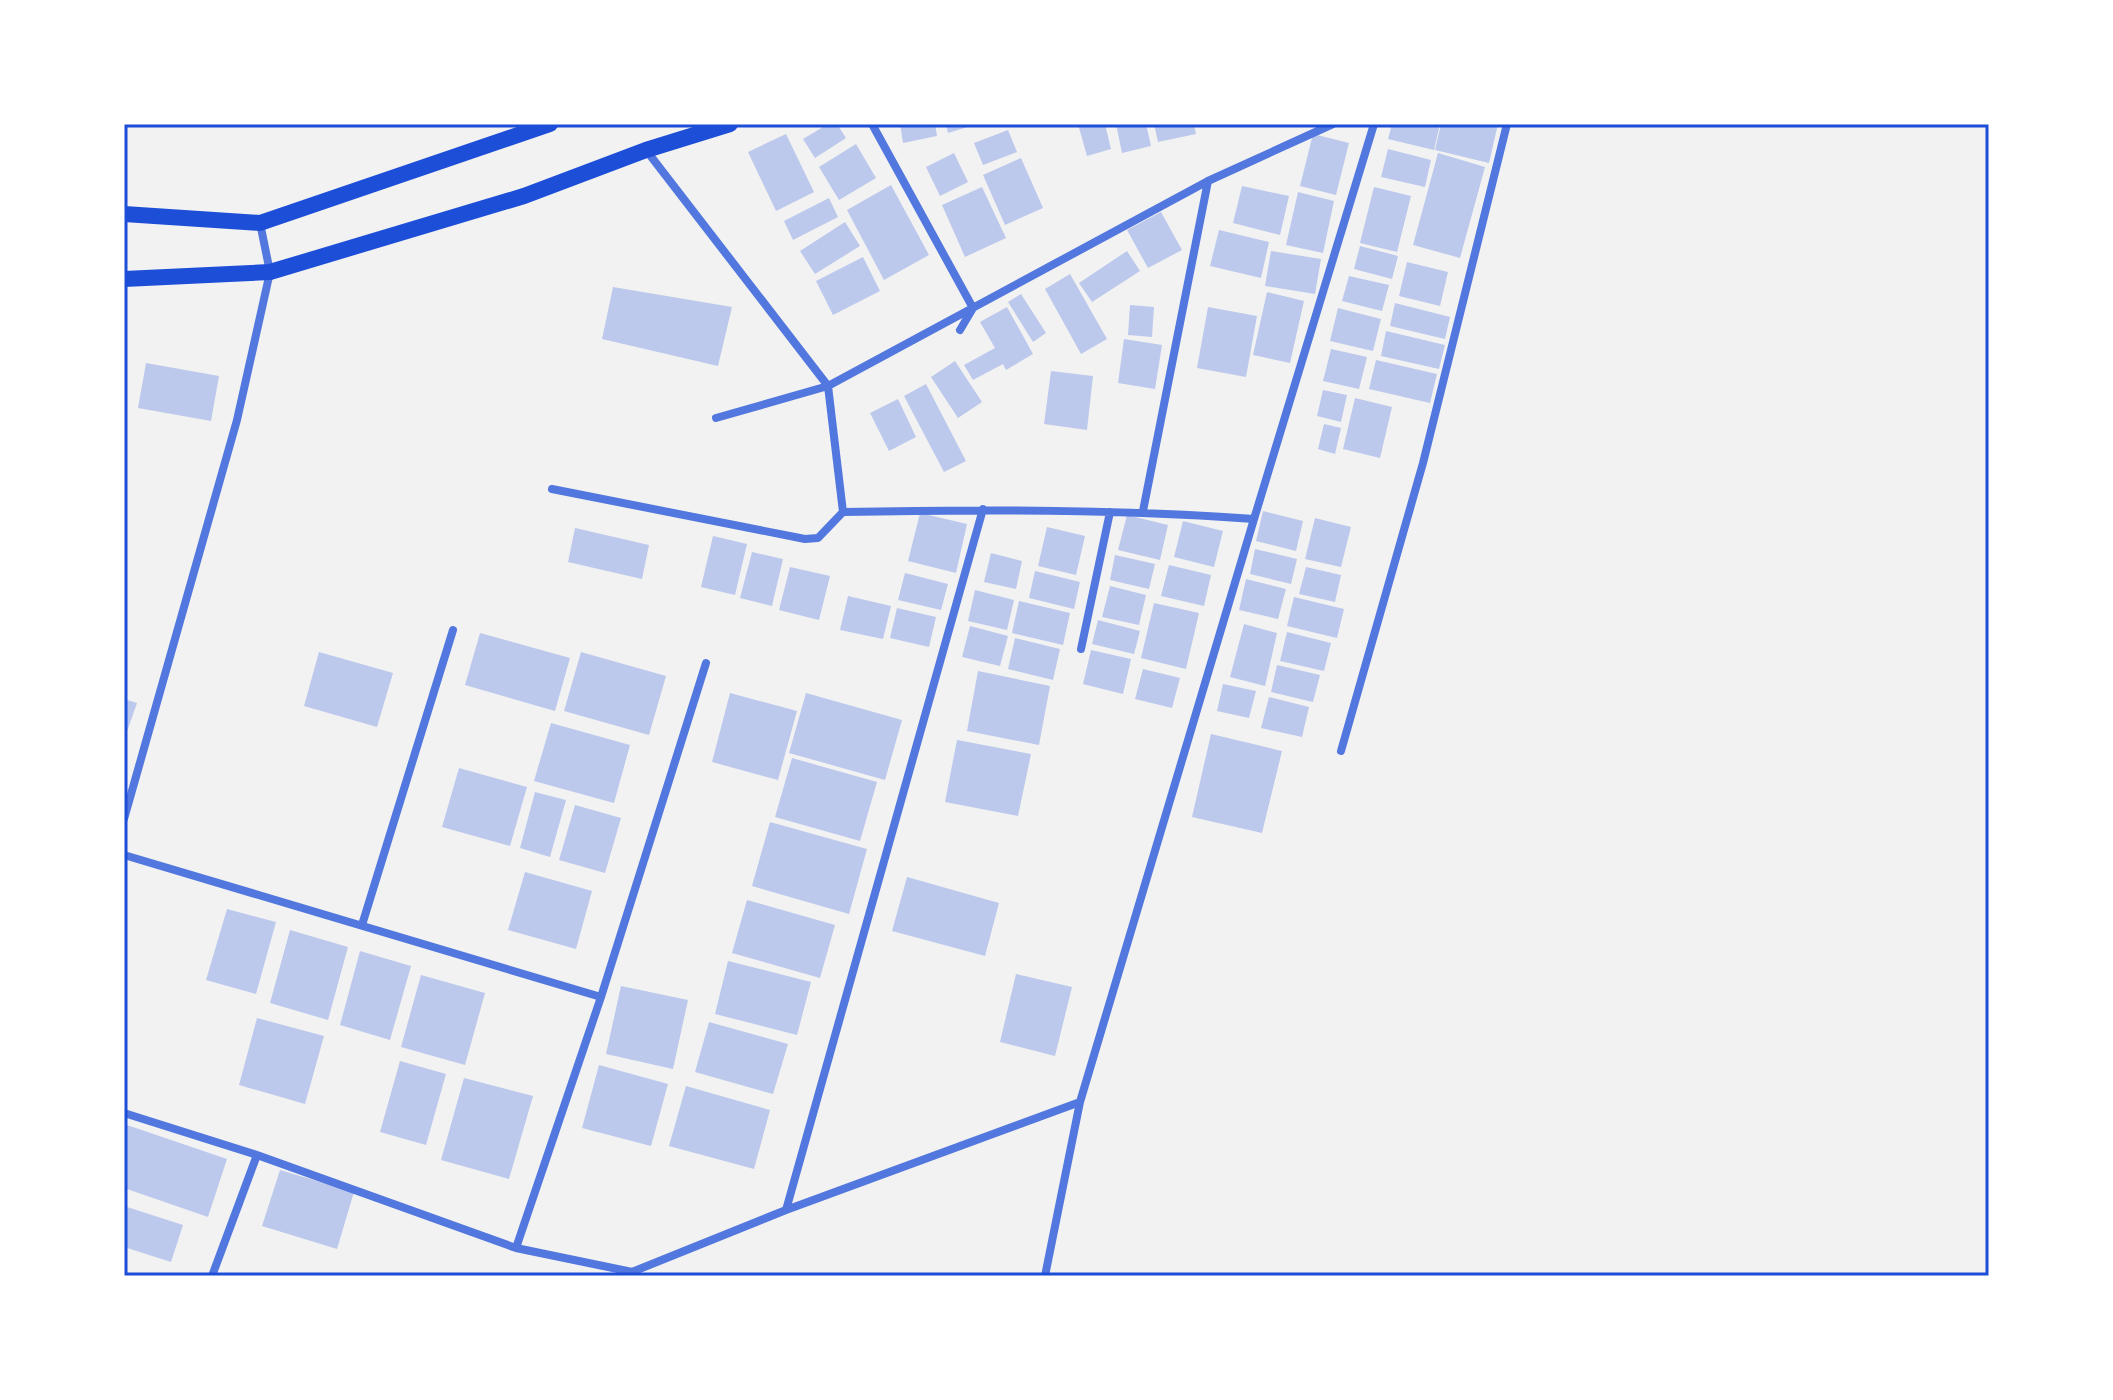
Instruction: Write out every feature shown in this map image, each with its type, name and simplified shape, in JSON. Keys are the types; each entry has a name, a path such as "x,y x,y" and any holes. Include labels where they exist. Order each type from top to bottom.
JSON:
{"main road":[{"path":"124,214 260,223 550,124"},
{"path":"124,279 270,272 524,196 646,150 730,124"}],"street":[{"path":"872,124 973,308"},
{"path":"716,418 828,386 1208,181 1333,124"},
{"path":"1045,1276 1080,1102 1374,124"},
{"path":"1341,751 1423,463 1507,124"},
{"path":"646,150 828,386 843,512"},
{"path":"1143,511 1208,181"},
{"path":"124,819 237,420 270,272 260,223"},
{"path":"960,330 973,308"},
{"path":"552,489 805,539 818,538 843,512 983,509 1143,511 1254,519"},
{"path":"786,1210 983,509"},
{"path":"1081,649 1110,512"},
{"path":"362,925 453,630"},
{"path":"516,1248 601,997 706,663"},
{"path":"124,855 601,997"},
{"path":"632,1272 786,1210 1080,1102"},
{"path":"124,1113 257,1155 516,1248 644,1276"},
{"path":"212,1276 257,1155"}],"building":[{"path":"828,124 837,124 846,138 815,158 803,139"},
{"path":"900,124 935,124 937,136 903,143"},
{"path":"946,124 974,124 974,125 948,133"},
{"path":"1078,124 1105,124 1111,149 1087,156"},
{"path":"1116,124 1146,124 1151,146 1122,153"},
{"path":"1154,124 1194,124 1196,134 1158,142"},
{"path":"1392,124 1440,124 1434,150 1388,139"},
{"path":"1441,124 1498,124 1489,163 1435,150"},
{"path":"1008,130 1017,152 983,165 974,143"},
{"path":"786,134 814,192 776,211 748,152"},
{"path":"1313,134 1349,143 1336,195 1300,186"},
{"path":"856,144 876,178 839,200 819,167"},
{"path":"1388,149 1431,160 1425,187 1381,177"},
{"path":"954,153 968,182 940,196 926,167"},
{"path":"1438,153 1485,167 1460,258 1413,245"},
{"path":"1021,158 1043,208 1005,225 983,175"},
{"path":"891,185 929,255 884,280 847,210"},
{"path":"1242,186 1289,196 1280,235 1233,223"},
{"path":"982,187 1006,238 965,257 942,205"},
{"path":"1374,187 1411,196 1397,252 1360,243"},
{"path":"1298,192 1334,201 1323,253 1286,245"},
{"path":"829,198 838,217 793,240 784,221"},
{"path":"1161,212 1182,250 1148,268 1127,230"},
{"path":"845,222 860,246 815,274 800,251"},
{"path":"1219,230 1269,242 1261,278 1210,266"},
{"path":"1360,246 1398,256 1392,279 1354,269"},
{"path":"1127,251 1140,271 1092,302 1079,283"},
{"path":"1271,251 1321,259 1315,294 1265,286"},
{"path":"863,257 880,291 833,315 816,281"},
{"path":"1407,262 1448,272 1440,306 1399,296"},
{"path":"1070,274 1107,339 1081,354 1045,289"},
{"path":"1349,276 1389,285 1382,311 1342,301"},
{"path":"613,287 732,307 718,366 602,339"},
{"path":"1267,292 1304,301 1290,363 1253,355"},
{"path":"1021,294 1046,333 1033,342 1008,302"},
{"path":"1395,303 1450,317 1445,339 1390,326"},
{"path":"1130,305 1154,307 1152,337 1128,335"},
{"path":"1007,307 1033,354 1006,370 1003,364 973,380 964,365 995,348 980,322"},
{"path":"1208,307 1257,316 1246,377 1197,368"},
{"path":"1338,308 1381,319 1373,351 1330,341"},
{"path":"1386,331 1445,345 1439,369 1381,356"},
{"path":"1124,339 1162,345 1155,389 1118,383"},
{"path":"1331,349 1367,357 1359,389 1323,381"},
{"path":"1376,360 1437,374 1430,403 1369,389"},
{"path":"955,361 982,402 958,418 931,377"},
{"path":"146,363 219,376 211,421 138,408"},
{"path":"1051,371 1093,376 1087,430 1044,424"},
{"path":"926,384 966,461 944,472 904,396"},
{"path":"1323,390 1347,395 1341,422 1317,416"},
{"path":"1355,398 1392,407 1380,458 1343,449"},
{"path":"898,399 916,437 889,451 870,413"},
{"path":"1324,424 1341,428 1335,454 1318,449"},
{"path":"1263,511 1303,521 1296,551 1256,541"},
{"path":"920,513 967,524 956,573 908,561"},
{"path":"1127,515 1168,525 1160,560 1118,550"},
{"path":"1315,518 1351,527 1341,567 1305,559"},
{"path":"1183,521 1223,531 1214,567 1174,557"},
{"path":"1047,527 1085,536 1076,575 1038,566"},
{"path":"575,528 649,545 642,579 568,562"},
{"path":"713,536 747,544 735,595 701,587"},
{"path":"1255,549 1297,559 1291,584 1250,574"},
{"path":"752,552 783,559 772,606 740,598"},
{"path":"991,553 1022,561 1016,589 984,582"},
{"path":"1115,555 1155,564 1149,589 1110,580"},
{"path":"1169,565 1211,575 1204,606 1161,596"},
{"path":"790,567 830,576 819,620 779,610"},
{"path":"1306,567 1341,575 1335,602 1299,594"},
{"path":"1035,571 1080,582 1074,609 1029,598"},
{"path":"905,573 948,584 941,610 898,600"},
{"path":"1246,579 1286,589 1278,619 1239,610"},
{"path":"1110,586 1146,595 1139,625 1102,617"},
{"path":"975,590 1014,600 1007,630 968,621"},
{"path":"848,596 891,606 883,639 840,630"},
{"path":"1294,597 1344,609 1337,638 1287,626"},
{"path":"1019,601 1070,613 1063,645 1012,633"},
{"path":"1154,603 1199,613 1186,669 1141,658"},
{"path":"897,608 936,617 929,647 890,638"},
{"path":"1098,620 1140,631 1134,654 1092,644"},
{"path":"1244,624 1277,633 1265,686 1230,677"},
{"path":"970,626 1008,636 1000,666 962,657"},
{"path":"1287,632 1331,643 1324,671 1280,661"},
{"path":"480,633 570,658 555,711 465,685"},
{"path":"1015,638 1060,649 1053,680 1008,669"},
{"path":"1091,650 1131,659 1123,694 1083,684"},
{"path":"319,652 393,673 377,727 304,706"},
{"path":"581,652 666,676 649,735 564,711"},
{"path":"1277,665 1320,675 1313,702 1271,692"},
{"path":"1143,669 1180,678 1172,708 1135,699"},
{"path":"978,671 1050,686 1039,745 967,731"},
{"path":"1223,684 1256,691 1249,718 1217,711"},
{"path":"730,693 797,711 778,780 712,762"},
{"path":"806,693 902,720 885,780 789,753"},
{"path":"1269,697 1309,707 1302,737 1261,728"},
{"path":"124,699 137,703 124,740"},
{"path":"551,723 630,745 614,803 534,781"},
{"path":"1211,734 1282,751 1262,833 1192,817"},
{"path":"957,740 1031,754 1018,816 945,802"},
{"path":"792,758 877,782 860,841 775,817"},
{"path":"459,768 527,787 510,846 442,827"},
{"path":"535,792 566,800 550,857 520,848"},
{"path":"575,805 621,818 605,873 559,860"},
{"path":"770,822 867,849 849,914 752,886"},
{"path":"525,872 592,891 576,949 508,930"},
{"path":"907,877 999,903 985,956 892,931"},
{"path":"747,900 835,925 820,978 732,953"},
{"path":"227,909 276,922 256,994 206,980"},
{"path":"290,930 348,947 328,1020 270,1003"},
{"path":"360,951 411,966 390,1040 340,1025"},
{"path":"728,961 811,982 797,1035 715,1014"},
{"path":"1016,974 1072,987 1055,1056 1000,1042"},
{"path":"421,975 485,993 465,1065 401,1047"},
{"path":"621,986 688,1000 673,1069 606,1054"},
{"path":"257,1018 324,1036 305,1104 239,1085"},
{"path":"709,1022 788,1044 773,1094 695,1072"},
{"path":"400,1061 446,1074 426,1145 380,1132"},
{"path":"599,1065 668,1084 651,1146 582,1128"},
{"path":"464,1078 533,1096 509,1179 441,1160"},
{"path":"686,1086 770,1110 754,1169 669,1146"},
{"path":"124,1124 227,1159 208,1217 124,1188"},
{"path":"280,1170 354,1192 337,1249 262,1226"},
{"path":"124,1206 183,1225 171,1262 124,1247"}]}
